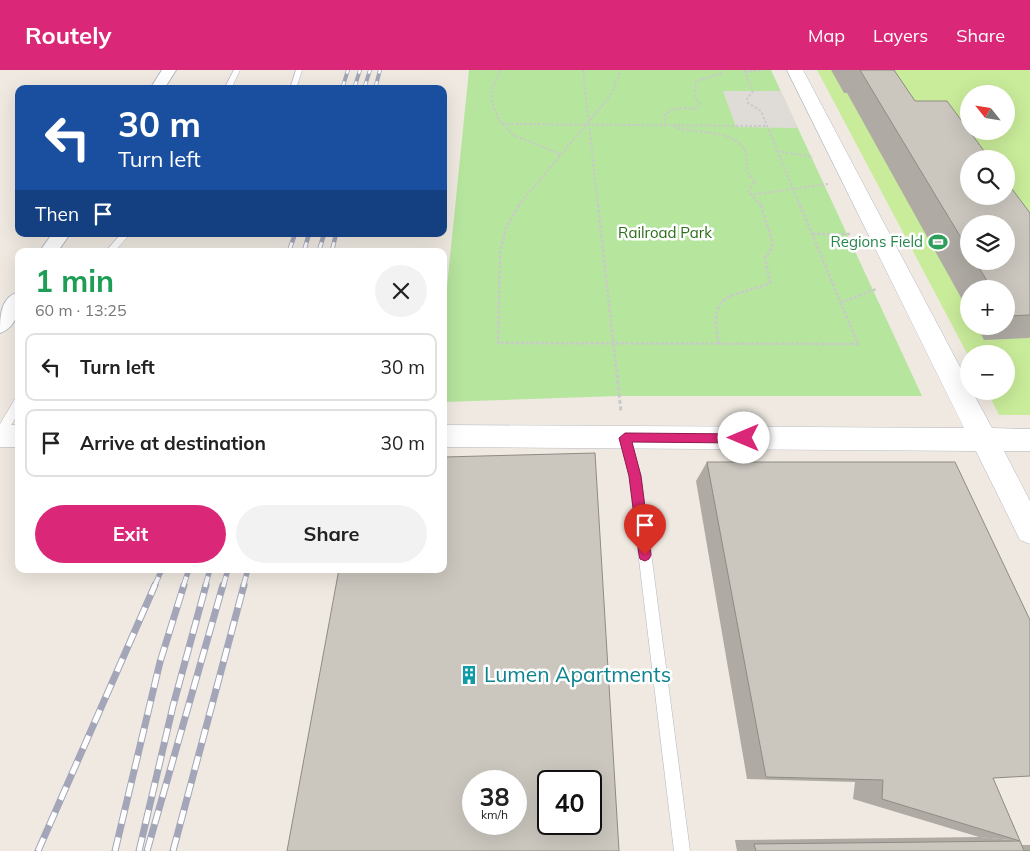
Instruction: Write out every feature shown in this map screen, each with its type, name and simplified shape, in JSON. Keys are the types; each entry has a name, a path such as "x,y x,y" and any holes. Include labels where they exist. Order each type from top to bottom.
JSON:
{"street":[{"path":"160,85 169,70"},
{"path":"795,70 1030,530"},
{"path":"51,248 59,237"},
{"path":"0,326 15,304"},
{"path":"0,435 15,436"},
{"path":"447,436 1030,440"}],"lane":[{"path":"229,85 237,70"},
{"path":"294,85 299,70"},
{"path":"113,248 123,237"},
{"path":"0,435 15,409"},
{"path":"625,438 635,476 682,851"}],"path":[{"path":"500,70 491,92 493,106 502,124 513,135 560,154"},
{"path":"583,70 612,343 625,438"},
{"path":"621,70 610,96 519,204 506,228 500,252 498,343 858,344 761,111 748,103 747,99 753,91 745,71 763,70"},
{"path":"666,125 664,116 673,108 696,109 700,105 694,97 696,81 720,74 723,70"},
{"path":"502,124 766,126"},
{"path":"676,125 677,128 684,130 727,137 742,146 748,156 748,172 755,182 748,191 750,195 759,201 765,221 773,237 774,245 770,253 765,257 765,264 771,278 770,283 732,294 717,309 714,319 719,344"},
{"path":"777,151 815,158"},
{"path":"750,195 828,184"},
{"path":"812,234 852,234"},
{"path":"840,303 876,289"}],"green space":[{"name":"Railroad Park","path":"469,70 771,70 922,396 618,396 447,402 447,286"},
{"name":"Regions Field","path":"817,70 1030,70 1030,415 999,415 992,400 1015,400 1015,345 963,345"}],"shaded area":[{"path":"723,91 781,91 798,128 736,127"}],"building":[{"path":"860,70 894,70 915,101 947,101 960,119 960,140 976,140 983,150 960,150 960,205 1015,205 1015,193 1030,213 1030,315 1015,316 1015,280 987,280 980,270 1015,270 1015,215 960,215 960,236"},
{"name":"Lumen Apartments","path":"595,453 619,851 287,851 338,573 447,573 447,457"},
{"path":"707,462 955,462 1030,620 1030,776 993,778 1020,841 882,799 883,780 766,777"},
{"path":"1020,841 1024,851 756,851 754,844"}],"railway":[{"path":"343,85 348,70"},
{"path":"355,85 360,70"},
{"path":"365,85 370,70"},
{"path":"376,85 380,70"},
{"path":"290,248 294,237"},
{"path":"305,248 308,237"},
{"path":"320,248 323,237"},
{"path":"333,248 335,237"},
{"path":"154,587 160,573"},
{"path":"183,587 188,573"},
{"path":"205,587 209,573"},
{"path":"223,587 227,573"},
{"path":"243,587 247,573"},
{"path":"38,851 155,585"},
{"path":"115,851 160,662 184,585"},
{"path":"139,851 173,706 206,585"},
{"path":"147,851 223,585"},
{"path":"173,851 244,585"}],"place":[{"name":"Regions Field","path":"938,242"},
{"name":"Lumen Apartments","path":"469,675"}],"route":[{"path":"645,555 635,476 625,438 744,438"}]}
